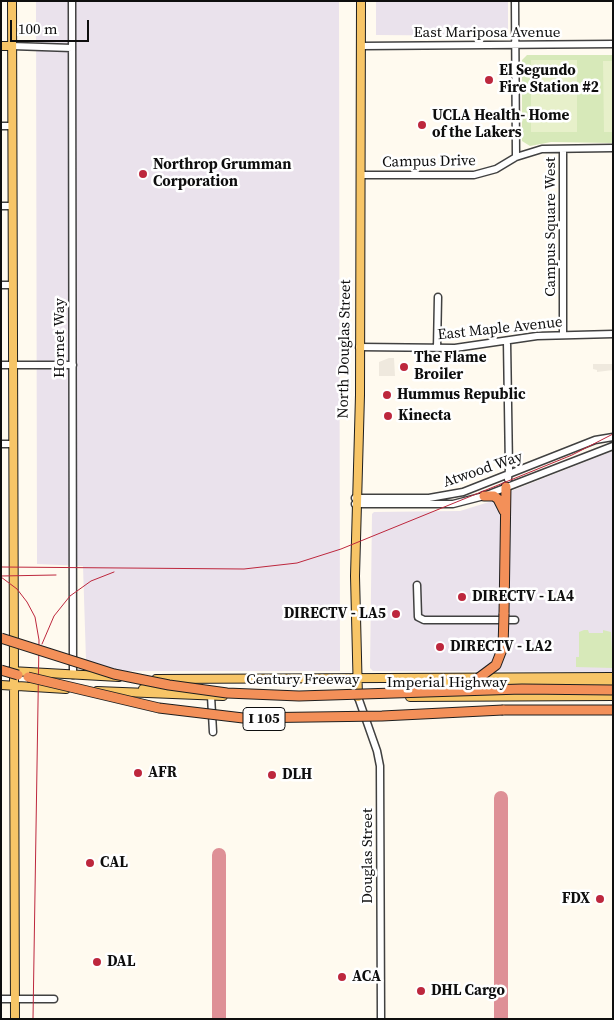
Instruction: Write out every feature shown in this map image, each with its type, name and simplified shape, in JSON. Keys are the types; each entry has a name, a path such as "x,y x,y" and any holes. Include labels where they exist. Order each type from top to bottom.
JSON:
{"highway":[{"path":"425,694 472,683 496,665 503,647 504,634 506,487"},
{"path":"484,496 494,496 498,499 505,513"},
{"name":"Century Freeway","path":"1,638 114,674 196,689 299,696 590,688 613,689"},
{"name":"I 105","path":"1,671 159,708 243,718 382,716 503,710 613,710"},
{"path":"1,675 16,673"},
{"path":"588,709 613,717"}],"main road":[{"path":"12,1 12,365 16,673 12,686 15,1019"},
{"name":"North Douglas Street","path":"358,697 356,679 355,501 360,347 362,1"},
{"path":"1,46 12,46"},
{"name":"Imperial Highway","path":"16,673 214,680 517,681 613,677"},
{"path":"124,692 142,689 205,687 214,680"},
{"path":"425,694 448,685 517,681 613,683"},
{"name":"Imperial Highway","path":"1,685 211,696 358,697 425,694 613,696"}],"street":[{"name":"Hornet Way","path":"72,1 73,675"},
{"path":"515,1 516,157"},
{"name":"East Mariposa Avenue","path":"362,46 613,44"},
{"path":"12,46 72,48"},
{"path":"1,126 12,126"},
{"name":"Campus Drive","path":"361,175 474,175 496,169 516,157 542,149 613,148"},
{"name":"Campus Square West","path":"563,149 563,334"},
{"path":"1,206 12,206"},
{"path":"1,285 12,285"},
{"path":"437,348 438,297"},
{"name":"East Maple Avenue","path":"360,347 437,348 563,334 613,334"},
{"path":"506,487 508,476 507,341"},
{"path":"1,365 73,365"},
{"name":"Atwood Way","path":"355,501 440,497 480,487 595,440 613,437"},
{"path":"1,444 13,444"},
{"name":"Atwood Way","path":"355,501 439,505 484,496 613,446"},
{"path":"417,585 418,617 424,620 515,620"},
{"path":"517,681 517,696"},
{"path":"211,696 213,732"},
{"name":"Douglas Street","path":"358,697 377,751 380,766 381,1019"},
{"path":"1,999 54,999"}],"shaded area":[{"path":"36,1 339,1 340,671 122,671 86,660 83,566 37,564"},
{"path":"376,1 508,1 508,36 376,35"},
{"path":"394,358 395,376 379,376 379,362"},
{"path":"593,364 613,364 613,370 597,372 597,370 593,369"},
{"path":"613,451 613,672 373,671 370,668 372,514 374,512 460,511 489,502 511,491"}],"green space":[{"path":"527,55 613,55 613,143 551,142 530,146 522,141 522,60"},
{"path":"531,60 577,60 577,132 531,132"},
{"path":"603,61 613,61 613,132 604,132"},
{"path":"588,630 589,633 603,633 603,630 611,632 613,668 576,667 576,657 579,657 579,632"}],"taxiway":[{"path":"501,798 501,1019"},
{"path":"219,855 219,1019"}],"tram line":[{"path":"1,567 244,569 297,563 341,549 572,455 613,434"},
{"path":"42,644 54,616 70,596 91,581 114,572"},
{"path":"1,576 56,575"},
{"path":"1,577 17,589 27,602 35,617 39,640 33,1019"}],"place":[{"name":"El Segundo Fire Station #2","path":"489,80"},
{"name":"UCLA Health- Home of the Lakers","path":"422,125"},
{"name":"Northrop Grumman Corporation","path":"143,174"},
{"name":"The Flame Broiler","path":"404,367"},
{"name":"Hummus Republic","path":"387,395"},
{"name":"Kinecta","path":"388,416"},
{"name":"DIRECTV - LA4","path":"462,597"},
{"name":"DIRECTV - LA5","path":"396,614"},
{"name":"DIRECTV - LA2","path":"440,647"},
{"name":"AFR","path":"138,773"},
{"name":"DLH","path":"272,775"},
{"name":"CAL","path":"90,863"},
{"name":"FDX","path":"600,899"},
{"name":"DAL","path":"97,962"},
{"name":"ACA","path":"342,977"},
{"name":"DHL Cargo","path":"421,991"}]}
